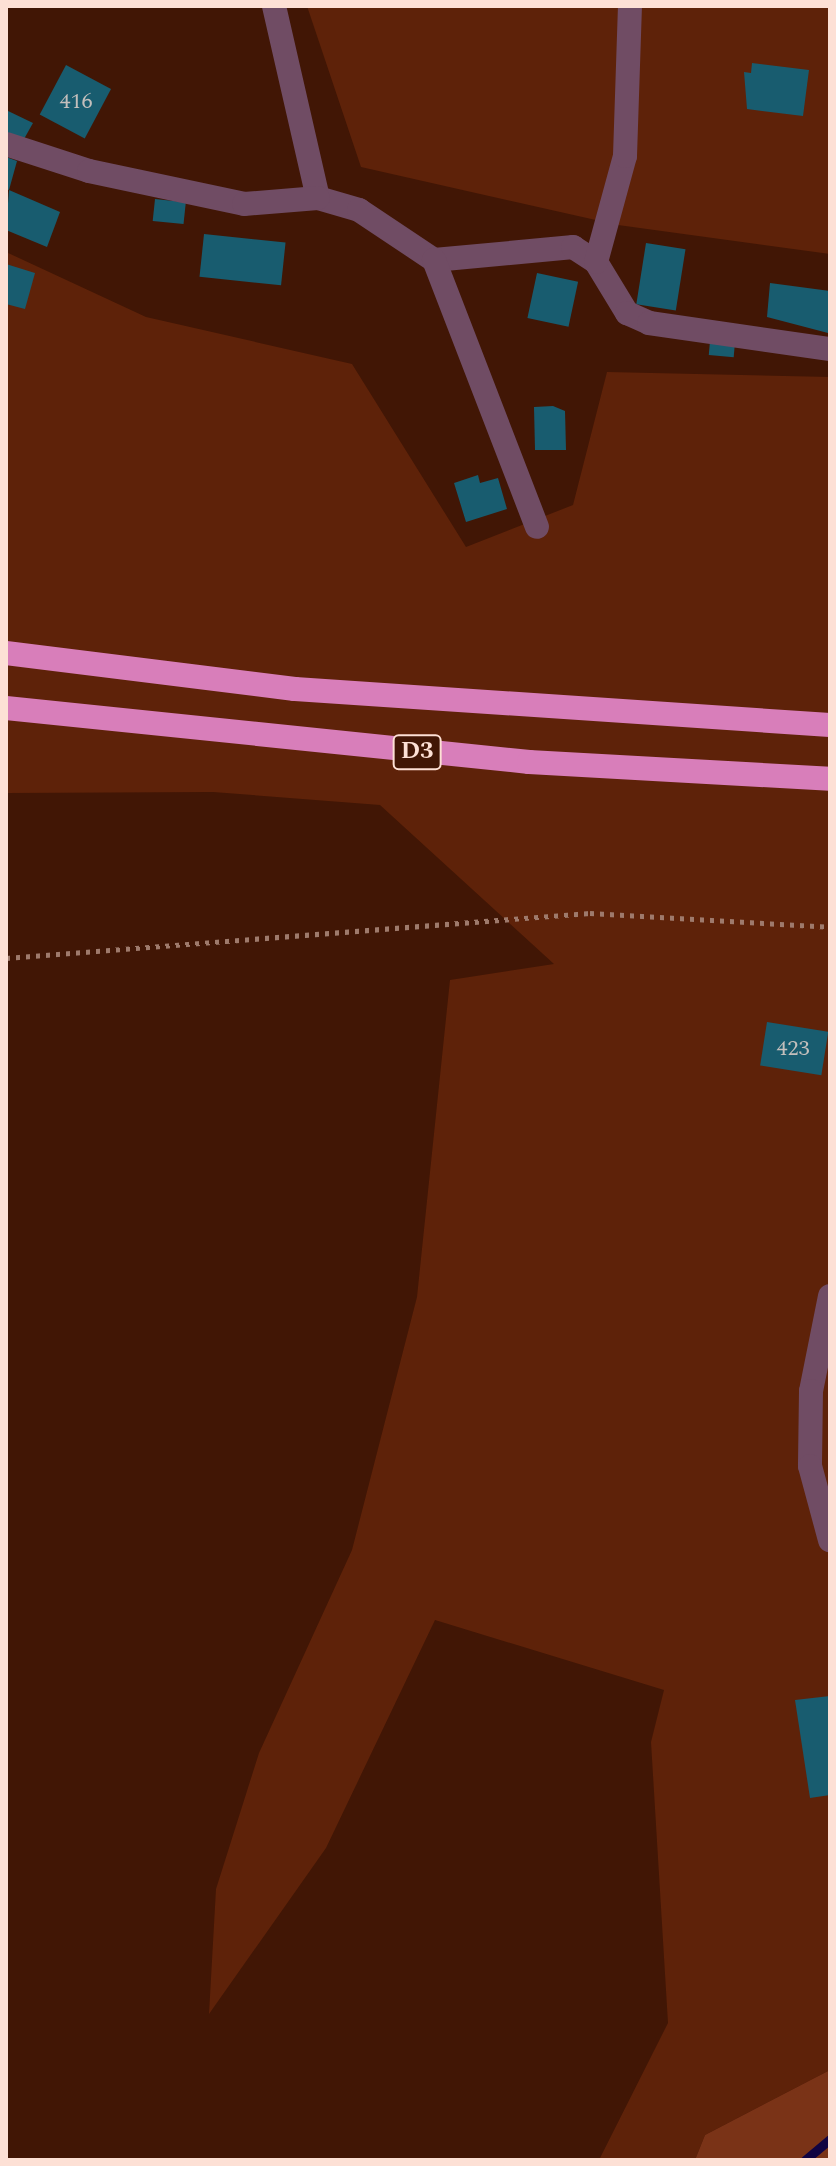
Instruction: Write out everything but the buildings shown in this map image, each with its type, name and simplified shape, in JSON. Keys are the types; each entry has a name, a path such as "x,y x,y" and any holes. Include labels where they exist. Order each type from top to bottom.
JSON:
{"highway":[{"name":"D3","path":"6,653 342,693 830,725"},
{"name":"D3","path":"6,708 499,759 830,779"}],"street":[{"path":"274,6 318,198"},
{"path":"596,262 625,156 630,6"},
{"path":"6,144 244,204 318,198 359,210 434,260 537,527"},
{"path":"434,260 573,247 596,262 627,313 649,323 830,349"},
{"path":"830,1296 811,1391 810,1466 830,1540"}],"path":[{"path":"6,958 590,913 830,927"}],"shaded area":[{"path":"307,6 830,6 830,254 618,225 361,167"},
{"path":"6,252 146,317 352,364 466,547 573,505 607,372 830,377 830,2070 705,2135 695,2160 599,2160 668,2023 651,1742 664,1690 435,1620 326,1848 209,2014 216,1889 259,1753 352,1550 417,1297 450,980 554,964 380,805 213,792 6,793"},
{"path":"830,2070 830,2160 695,2160 705,2135"}],"waterway":[{"path":"805,2160 830,2139"}]}
